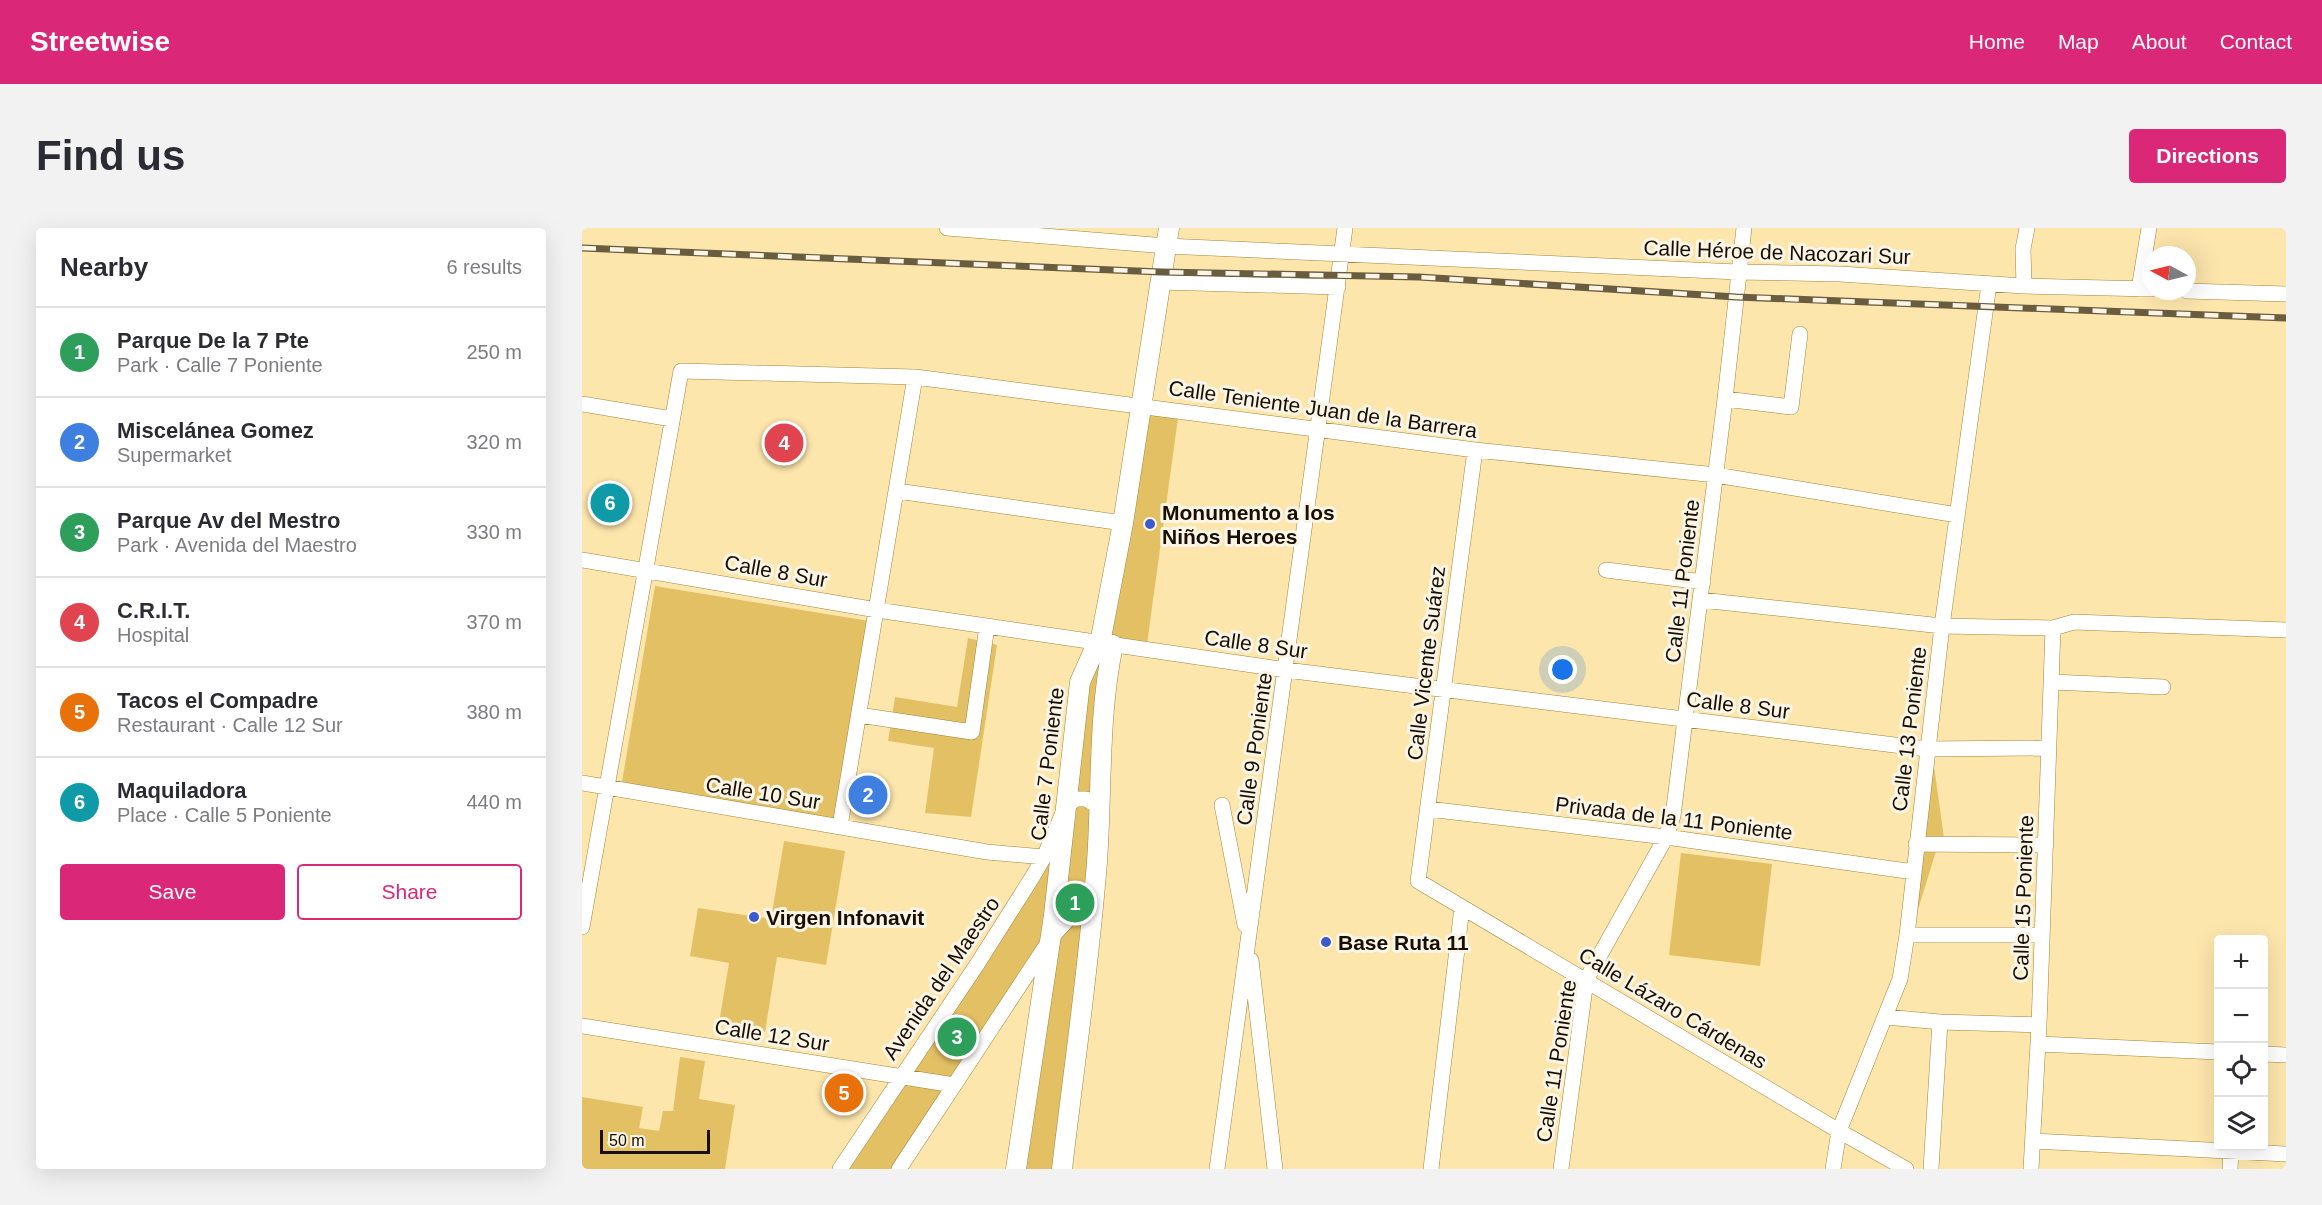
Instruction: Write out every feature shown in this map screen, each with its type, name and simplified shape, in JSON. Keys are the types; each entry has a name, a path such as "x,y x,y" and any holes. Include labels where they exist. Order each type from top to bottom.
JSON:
{"main road":[{"name":"Calle 7 Poniente","path":"1062,1169 1095,890 1101,808 1106,644 1140,406 1168,237"},
{"name":"Calle 7 Poniente","path":"1016,1169 1051,938 1080,682 1092,654 1106,644"}],"street":[{"name":"Calle Héroe de Nacozari Sur","path":"947,228 1168,237 1342,254 1738,272 1840,273 2024,286 2142,289"},
{"name":"Calle 9 Poniente","path":"1217,1169 1345,228"},
{"name":"Calle 11 Poniente","path":"1561,1169 1586,980 1666,837 1673,816 1716,476 1744,228"},
{"path":"2024,286 2024,249 2027,228"},
{"path":"2148,246 2149,228"},
{"path":"1160,282 1338,287"},
{"name":"Calle 13 Poniente","path":"1833,1169 1839,1131 1900,979 1942,626 1989,284"},
{"path":"2196,291 2286,294"},
{"path":"1725,399 1791,407 1800,334"},
{"name":"Calle Teniente Juan de la Barrera","path":"672,419 681,371 915,377 1475,450 1716,476 1957,515"},
{"path":"840,826 915,377"},
{"path":"582,404 672,419 582,927"},
{"name":"Calle Vicente Suárez","path":"1418,881 1475,450"},
{"path":"897,491 1123,523"},
{"name":"Calle 8 Sur","path":"582,560 877,610 1286,670 1927,749 2049,748"},
{"path":"1606,570 1703,582"},
{"path":"1701,600 1942,626 2053,628 2074,622 2286,630"},
{"path":"859,715 972,732 987,626"},
{"name":"Calle 15 Poniente","path":"2031,1169 2039,1044 2053,628"},
{"path":"2052,682 2163,687"},
{"name":"Calle 10 Sur","path":"582,783 987,852 1044,857"},
{"path":"1066,806 1076,799 1086,799 1101,808"},
{"path":"1222,805 1248,938 1275,1169"},
{"name":"Avenida del Maestro","path":"840,1169 978,963 1044,857 1066,806"},
{"name":"Privada de la 11 Poniente","path":"1428,808 1666,837 1914,872"},
{"path":"1916,844 2046,845"},
{"name":"Calle Lázaro Cárdenas","path":"1418,881 1906,1169"},
{"path":"899,1169 1051,938 1095,890"},
{"path":"1431,1169 1462,907"},
{"path":"1907,935 2042,935"},
{"path":"1886,1017 1940,1022 2039,1025"},
{"path":"1931,1169 1940,1022"},
{"name":"Calle 12 Sur","path":"582,1026 954,1085"},
{"path":"2039,1044 2214,1052"},
{"path":"2268,1054 2286,1055"},
{"path":"2033,1141 2286,1154"},
{"path":"2230,1169 2232,1152"}],"shaded area":[{"path":"1142,412 1178,418 1147,644 1105,641"},
{"path":"655,586 869,621 835,819 622,782"},
{"path":"968,638 997,645 971,817 925,813 934,748 888,741 895,697 957,707"},
{"path":"1110,649 1061,1169 1018,1169 1086,670"},
{"path":"1932,752 1944,838 1937,848 1912,929"},
{"path":"784,841 845,851 826,965 777,957 765,1032 719,1023 729,963 690,956 698,908 771,919"},
{"path":"1681,853 1772,864 1760,966 1669,955"},
{"path":"1047,862 1058,866 1041,943 897,1169 842,1169"},
{"path":"680,1057 705,1061 699,1099 735,1105 725,1169 582,1169 582,1097 643,1107 639,1128 659,1131 663,1111 673,1111"}],"railway":[{"path":"582,248 1161,272 1419,277 1736,297 2286,318"}],"place":[{"name":"C.R.I.T.","path":"784,443"},
{"name":"Maquiladora","path":"610,503"},
{"name":"Monumento a los Niños Heroes","path":"1150,524"},
{"name":"Miscelánea Gomez","path":"868,795"},
{"name":"Parque De la 7 Pte","path":"1075,903"},
{"name":"Virgen Infonavit","path":"754,917"},
{"name":"Base Ruta 11","path":"1326,942"},
{"name":"Parque Av del Mestro","path":"957,1037"},
{"name":"Tacos el Compadre","path":"844,1093"}]}
